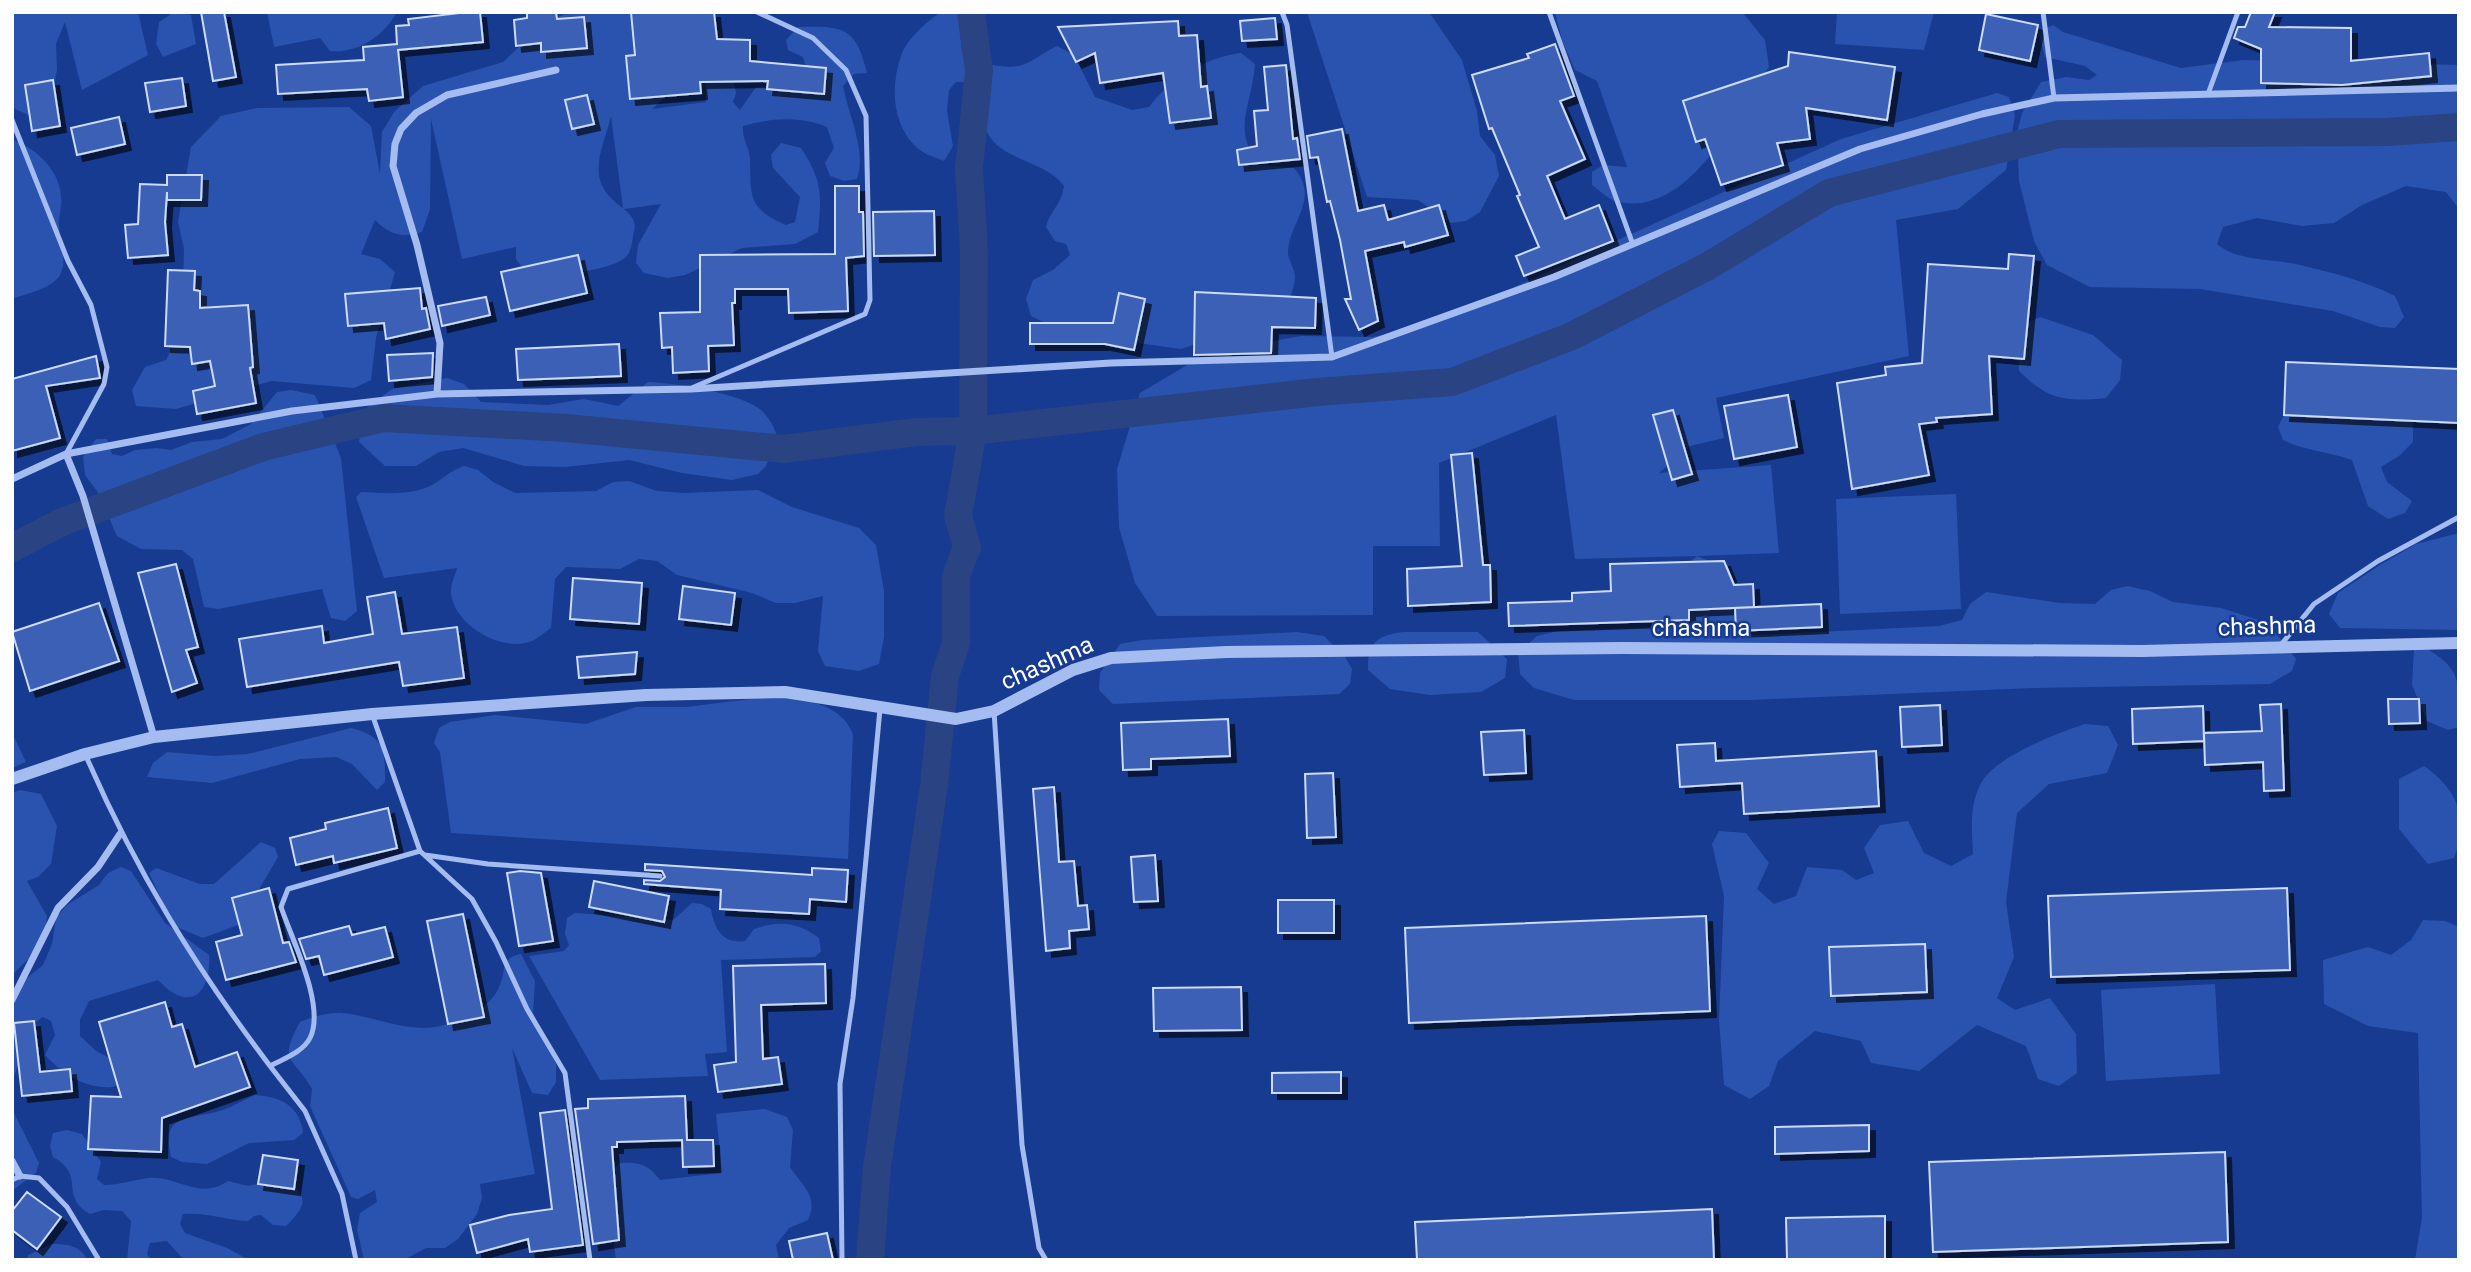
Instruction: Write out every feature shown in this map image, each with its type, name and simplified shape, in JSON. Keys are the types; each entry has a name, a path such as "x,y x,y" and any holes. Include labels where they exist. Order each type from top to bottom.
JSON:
{"street":[{"path":"437,394 440,344 393,166 398,136 416,113 447,95 556,70"},
{"path":"12,479 66,454 292,411 437,394 691,389 1111,363 1332,358 1554,277 1632,242 1728,206 1860,149 1982,114 2054,98 2459,88"},
{"path":"66,454 83,496 154,737"},
{"name":"сhashma","path":"12,779 85,754 154,737 372,714 646,695 785,692 956,719 994,711 1073,670 1111,658 1267,652 1622,648 2142,651 2459,643"},
{"path":"12,1000 58,908 98,867 120,834"},
{"path":"12,1161 16,1178"}],"lane":[{"path":"691,389 865,314 870,300 866,116 846,70 813,38 757,12"},
{"path":"1282,12 1287,25 1332,358"},
{"path":"1549,12 1632,242"},
{"path":"2043,12 2054,98"},
{"path":"2208,94 2238,12"},
{"path":"12,120 68,261 91,305 107,368 104,384 66,454"},
{"path":"2280,646 2314,604 2378,561 2459,517"},
{"path":"842,1260 839,1084 853,998 880,709"},
{"path":"994,711 1022,1145 1039,1248 1046,1260"},
{"path":"372,714 422,853 472,899 496,942 527,1009 565,1073 590,1260"},
{"path":"85,754 120,834 213,990 304,1111 342,1194 356,1260"},
{"path":"270,1066 301,1049 310,1038 316,1009 281,907 288,889 422,853 488,864 660,876"},
{"path":"16,1178 39,1178 67,1207 99,1260"}],"shaded area":[{"path":"12,12 138,12 148,55 82,90 65,22 56,44 57,70 48,115 38,119 15,109 12,102"},
{"path":"174,12 191,15 196,44 163,57 156,44 159,22"},
{"path":"267,12 397,12 385,29 369,42 350,50 330,51 320,38 274,47"},
{"path":"569,12 649,12 683,81 652,109 706,102 706,75 732,72 736,93 733,102 740,110 756,87 796,83 808,74 803,57 788,50 786,40 798,27 827,27 846,32 858,46 867,73 854,74 843,86 860,157 857,179 844,181 830,176 825,163 834,148 827,127 786,119 743,126 750,158 754,199 764,213 786,225 795,222 800,197 773,168 771,155 781,143 801,148 813,169 819,188 818,232 795,244 742,248 685,275 668,278 644,273 636,263 638,245 661,204 624,209 632,218 635,227 629,252 619,262 580,272 527,274 516,259 516,247 462,259 431,119 430,209 422,232 397,234 375,220 361,254 380,259 395,272 376,338 371,380 354,388 271,381 176,409 136,406 132,390 145,367 166,360 182,328 184,249 178,222 191,147 221,116 257,108 349,107 371,126 380,174 382,132 394,112 423,86 503,62 544,24","holes":["611,116 623,208 603,188 599,177 600,155"]},
{"path":"941,12 958,12 962,52 967,56 999,66 1015,66 1022,65 1057,46 1074,55 1095,97 1132,110 1149,107 1178,79 1215,59 1241,53 1255,64 1245,116 1246,139 1251,152 1259,165 1294,168 1304,189 1302,209 1288,250 1295,277 1284,314 1181,349 1065,333 1031,316 1026,299 1033,280 1053,270 1070,255 1066,244 1055,241 1046,227 1064,186 1045,170 998,146 984,124 983,96 969,82 956,82 949,90 947,111 953,146 944,161 920,150 911,141 899,119 895,81 901,56 918,31"},
{"path":"1307,12 1429,12 1462,60 1477,111 1480,136 1495,155 1499,176 1480,212 1466,221 1451,223 1418,200 1367,197"},
{"path":"1555,12 1742,12 1765,40 1769,67 1726,135 1687,180 1665,195 1641,203 1615,201 1592,185 1592,172 1603,165 1627,167 1597,81 1575,70 1562,40"},
{"path":"1837,12 1934,12 1924,50 1835,44"},
{"path":"2053,25 2063,32 2181,68 2243,60 2459,65 2459,209 2446,192 2406,186 2362,205 2334,223 2302,226 2257,218 2223,227 2217,244 2234,254 2296,264 2346,277 2395,296 2404,317 2395,328 2380,327 2333,311 2200,289 2090,287 2047,265 2034,241 2019,181 2017,133 2022,113 2041,82 2066,77 2089,80 2097,75 2085,66 2045,57 2040,38 2041,30"},
{"path":"1997,93 2009,97 2015,115 2006,170 1958,209 1896,220 1909,356 1716,398 1724,438 1690,446 1659,473 1771,465 1779,553 1575,559 1556,415 1439,463 1440,546 1373,546 1373,615 1157,616 1135,583 1119,527 1117,469 1140,393 1209,352 1302,336 1372,337 1428,326 1841,139"},
{"path":"12,134 13,140 32,150 54,173 61,194 59,223 63,257 57,280 39,290 12,299"},
{"path":"2040,317 2093,335 2122,360 2120,380 2106,398 2079,400 2058,397 2039,388 2019,371 2018,337 2023,325"},
{"path":"447,378 464,384 481,402 548,405 584,399 618,406 648,382 674,384 724,394 752,404 767,416 778,438 766,466 758,474 732,480 682,473 629,460 565,467 524,466 463,448 439,452 416,466 385,466 359,442 364,410 392,389"},
{"path":"291,390 315,395 341,458 357,611 345,621 331,618 322,589 218,609 204,607 193,559 182,550 141,549 117,536 97,491 85,475 83,457 96,439 107,439 112,454 122,456 135,450 171,450 192,442 222,439 251,424 277,392"},
{"path":"2284,415 2413,421 2413,442 2399,456 2381,467 2387,482 2412,501 2405,513 2388,519 2368,506 2352,460 2283,440 2278,427"},
{"path":"464,466 478,470 493,482 515,493 596,491 613,482 629,481 657,491 684,493 758,490 792,507 859,528 876,545 884,591 884,637 879,664 859,671 825,666 818,651 823,596 795,603 776,603 752,593 677,575 657,561 639,559 620,569 566,567 555,579 551,628 532,641 508,643 482,634 461,617 454,606 451,591 457,568 384,578 356,497 361,492 397,493 424,489"},
{"path":"1956,494 1961,609 1840,614 1836,499"},
{"path":"2459,533 2459,630 2340,628 2329,614 2338,593 2380,565 2416,544"},
{"path":"1697,556 1709,561 1749,634 1939,626 1962,620 1970,604 1986,592 2060,603 2095,604 2111,590 2127,586 2150,591 2173,602 2221,608 2268,623 2296,659 2292,671 2270,684 2033,688 1750,700 1574,700 1534,688 1520,674 1518,653 1537,636 1558,631 1685,626 1691,561"},
{"path":"1297,632 1324,636 1345,657 1352,669 1350,684 1339,694 1113,704 1099,690 1100,673 1120,644 1142,640"},
{"path":"1404,632 1478,632 1507,659 1505,678 1481,692 1430,695 1390,689 1368,670 1369,653 1380,638"},
{"path":"2425,648 2447,663 2457,680 2459,727 2448,730 2427,721 2412,685 2414,649"},
{"path":"774,696 809,701 830,709 847,723 853,734 848,859 451,833 440,752 434,743 439,728 450,722 495,715 586,724 636,707 686,707"},
{"path":"2085,724 2108,726 2118,745 2107,773 2049,784 2017,813 2006,902 2014,957 1997,998 2015,1010 2050,998 2076,1034 2077,1073 2059,1086 2038,1079 2026,1046 1977,1025 1919,1071 1871,1063 1861,1041 1815,1031 1778,1061 1769,1086 1750,1099 1724,1085 1719,1021 1724,896 1712,844 1719,831 1746,833 1769,863 1757,889 1774,904 1796,896 1807,867 1842,870 1856,880 1874,873 1864,848 1880,825 1908,821 1924,853 1951,866 1973,854 1974,802 1976,793 1987,775 2027,747"},
{"path":"351,728 371,736 381,746 385,782 377,790 352,764 336,757 300,759 212,783 147,777 153,763 167,752 214,756 248,754"},
{"path":"12,733 26,762 12,768"},
{"path":"2424,766 2436,775 2452,795 2460,818 2454,858 2428,864 2399,829 2399,779"},
{"path":"20,790 41,794 57,826 51,864 38,877 27,881 47,916 44,944 12,975 12,793"},
{"path":"261,842 275,848 278,857 238,925 203,938 174,926 149,873 156,868 200,884 214,884"},
{"path":"121,867 131,871 165,923 209,955 207,980 199,993 192,997 173,993 158,980 89,1001 80,1020 80,1036 96,1051 129,1068 121,1085 90,1085 70,1076 52,1062 45,1055 55,1035 51,1021 43,1017 32,1025 12,1082 12,990 43,965 52,944 56,918 67,905 99,885 108,873"},
{"path":"692,903 711,909 717,929 731,940 745,941 754,929 763,926 788,924 819,938 821,951 815,957 721,960 727,1052 705,1054 708,1076 600,1080 529,956 564,951 569,945 565,934 567,918 575,913 673,920"},
{"path":"2423,920 2445,921 2459,927 2459,1260 2415,1260 2422,1218 2418,1033 2368,1026 2324,1004 2323,960 2368,947 2391,955 2411,940"},
{"path":"521,954 535,981 533,1013 556,1064 556,1082 548,1095 532,1093 512,1048 535,1174 480,1184 482,1198 477,1214 458,1239 445,1248 426,1248 404,1260 364,1260 357,1229 360,1213 377,1202 375,1190 358,1199 351,1197 310,1106 312,1089 289,1053 300,1022 337,1013 419,1028 444,1025 469,1016 491,1000 502,979 505,965 509,959"},
{"path":"2215,984 2220,1074 2106,1081 2101,990"},
{"path":"255,1095 287,1104 298,1116 303,1133 294,1140 249,1143 207,1164 182,1162 171,1157 170,1132 180,1120 224,1110"},
{"path":"12,1109 39,1163 36,1173 12,1191"},
{"path":"765,1109 787,1117 793,1130 790,1167 808,1192 812,1204 808,1220 789,1228 776,1245 779,1260 616,1260 607,1188 608,1174 620,1163 647,1167 660,1180 722,1173 716,1114"},
{"path":"67,1130 82,1134 101,1162 97,1179 104,1185 159,1178 207,1189 228,1181 248,1186 286,1178 302,1196 301,1207 286,1226 273,1225 261,1215 248,1221 183,1214 180,1224 185,1233 227,1248 249,1260 184,1260 167,1241 150,1243 147,1254 151,1260 127,1260 131,1221 122,1211 104,1210 90,1214 81,1207 73,1193 69,1171 53,1157 50,1146 53,1133"},
{"path":"52,1244 77,1248 87,1260 27,1260 28,1255"}],"building":[{"path":"201,12 224,12 236,77 213,81"},
{"path":"480,12 483,42 398,50 403,97 369,101 367,89 278,94 276,65 364,60 363,47 397,44 396,26 409,25 408,19"},
{"path":"527,12 556,12 557,19 584,17 587,48 541,52 541,43 516,46 514,20 527,18"},
{"path":"631,12 714,12 717,39 750,40 750,61 826,68 824,94 767,89 768,81 700,82 701,93 630,99 626,56 635,55"},
{"path":"2251,12 2275,12 2269,27 2351,28 2351,61 2429,53 2431,76 2342,85 2261,83 2261,49 2234,38 2238,27 2245,27"},
{"path":"1986,14 2038,25 2030,61 1979,50"},
{"path":"1275,18 1277,39 1242,41 1240,21"},
{"path":"1178,21 1179,36 1197,35 1201,87 1207,86 1211,118 1170,123 1163,73 1100,83 1095,53 1076,62 1058,27"},
{"path":"1555,44 1574,96 1560,101 1585,159 1547,176 1565,219 1599,205 1613,241 1524,276 1516,256 1539,247 1492,128 1489,129 1472,75 1529,58 1527,54"},
{"path":"1789,52 1895,67 1887,120 1806,108 1810,139 1777,143 1783,165 1721,185 1705,139 1696,142 1683,101 1788,66"},
{"path":"1286,65 1293,139 1297,138 1300,159 1239,165 1237,150 1257,146 1254,111 1268,110 1264,67"},
{"path":"182,78 186,106 150,112 145,83"},
{"path":"53,80 60,126 32,131 25,85"},
{"path":"587,95 594,124 572,129 565,100"},
{"path":"119,117 125,144 77,155 71,128"},
{"path":"1342,129 1358,211 1384,205 1388,220 1439,205 1448,235 1405,247 1404,242 1365,251 1378,321 1359,330 1345,299 1351,299 1340,240 1330,201 1327,202 1318,157 1310,158 1307,136"},
{"path":"167,175 202,175 201,200 167,200 167,192 165,222 168,255 128,258 125,225 138,224 140,184 167,185"},
{"path":"835,186 859,186 859,212 863,212 864,256 846,258 848,311 789,313 788,289 735,289 735,303 732,303 734,345 708,346 709,371 673,373 672,347 662,348 660,313 700,312 700,255 835,254"},
{"path":"934,211 935,255 874,256 873,212"},
{"path":"2009,254 2034,256 2024,359 1989,356 1992,414 1936,418 1937,422 1919,424 1929,475 1852,489 1837,383 1886,375 1885,367 1922,363 1928,264 2008,269"},
{"path":"578,255 587,293 510,311 501,272"},
{"path":"168,270 195,271 194,290 200,291 200,308 248,305 253,367 250,368 256,403 197,414 193,391 215,386 210,361 192,364 190,347 165,346"},
{"path":"420,288 422,309 426,308 430,329 386,339 384,323 348,326 345,294"},
{"path":"1195,292 1316,298 1315,328 1272,327 1271,353 1194,355"},
{"path":"1119,293 1145,299 1134,350 1105,344 1030,344 1030,323 1113,323"},
{"path":"486,297 490,315 442,326 438,306"},
{"path":"619,344 621,376 518,380 516,349"},
{"path":"433,353 432,377 389,381 387,355"},
{"path":"96,356 100,378 46,386 60,438 12,451 12,379"},
{"path":"2286,362 2459,369 2459,423 2284,415"},
{"path":"1788,395 1797,447 1734,459 1724,406"},
{"path":"1673,410 1692,474 1672,480 1653,415"},
{"path":"1472,453 1483,565 1490,565 1491,602 1408,606 1407,569 1462,566 1451,455"},
{"path":"1724,561 1734,585 1753,584 1754,607 1689,610 1689,620 1509,626 1508,603 1572,601 1572,593 1611,591 1610,564"},
{"path":"176,564 198,647 186,650 197,683 172,692 138,573"},
{"path":"573,578 642,583 639,624 570,619"},
{"path":"683,586 735,593 731,625 679,619"},
{"path":"395,592 402,634 457,627 464,678 403,686 399,662 247,687 239,639 322,626 324,643 373,634 367,597"},
{"path":"99,603 119,661 30,691 12,632"},
{"path":"1821,604 1822,627 1736,631 1735,608"},
{"path":"637,652 635,674 579,678 577,657"},
{"path":"2388,699 2419,699 2420,723 2389,724"},
{"path":"2281,704 2284,790 2264,791 2263,762 2205,765 2204,733 2262,731 2260,705"},
{"path":"1940,705 1942,745 1902,747 1900,707"},
{"path":"2203,706 2204,741 2133,744 2132,709"},
{"path":"1228,719 1230,756 1151,759 1151,769 1123,770 1121,723"},
{"path":"1524,730 1526,773 1484,775 1481,732"},
{"path":"1715,743 1716,761 1876,751 1879,806 1744,814 1742,783 1680,787 1677,745"},
{"path":"1333,773 1336,837 1307,838 1305,774"},
{"path":"1054,787 1059,862 1074,861 1078,906 1087,905 1089,929 1069,931 1070,948 1046,951 1033,789"},
{"path":"388,808 397,848 334,863 333,856 296,865 290,838 326,829 325,823"},
{"path":"1155,855 1158,901 1134,902 1131,857"},
{"path":"645,864 812,875 812,868 848,870 846,902 810,899 809,914 720,909 721,890 644,884 644,880 660,881 665,877 662,871 645,870"},
{"path":"507,873 541,873 553,941 519,946"},
{"path":"594,881 669,896 664,922 589,907"},
{"path":"269,888 283,943 289,942 296,962 226,980 216,942 242,935 232,898"},
{"path":"2287,888 2290,970 2051,977 2048,896"},
{"path":"1278,900 1334,900 1334,933 1278,933"},
{"path":"463,914 484,1017 448,1024 427,921"},
{"path":"1706,916 1710,1011 1409,1023 1405,928"},
{"path":"349,926 352,935 385,927 393,957 324,975 319,956 306,959 299,939"},
{"path":"1925,944 1927,992 1831,996 1829,947"},
{"path":"825,964 826,1003 761,1005 763,1059 778,1057 782,1084 718,1092 714,1065 736,1062 733,966"},
{"path":"1241,987 1242,1030 1154,1031 1153,988"},
{"path":"165,1002 172,1027 182,1024 195,1067 237,1052 250,1087 162,1118 161,1152 88,1149 91,1096 121,1097 99,1022"},
{"path":"34,1021 40,1072 70,1069 72,1091 22,1096 14,1023"},
{"path":"1341,1072 1341,1093 1272,1093 1272,1073"},
{"path":"685,1096 687,1140 713,1140 714,1166 683,1167 682,1140 617,1142 617,1147 612,1147 619,1240 593,1244 575,1109 588,1108 588,1099"},
{"path":"565,1110 583,1245 530,1252 528,1239 477,1253 470,1225 509,1215 552,1209 540,1113"},
{"path":"1869,1125 1869,1151 1775,1154 1775,1127"},
{"path":"2225,1152 2228,1242 1933,1252 1929,1162"},
{"path":"263,1155 298,1160 294,1189 258,1184"},
{"path":"27,1192 61,1217 37,1249 12,1230 12,1211"},
{"path":"1712,1209 1714,1260 1417,1260 1415,1222"},
{"path":"1885,1216 1885,1260 1787,1260 1786,1218"},
{"path":"827,1233 833,1260 793,1260 789,1241"}],"waterway":[{"path":"870,1260 877,1167 934,785 945,676 956,643 956,576 967,547 958,516 973,431 974,251 969,168 979,71 971,12"},
{"path":"12,548 62,522 263,447 384,418 566,428 784,449 916,432 973,431 1317,392 1452,382 1572,336 1708,266 1829,193 2059,134 2387,132 2459,127"}]}
